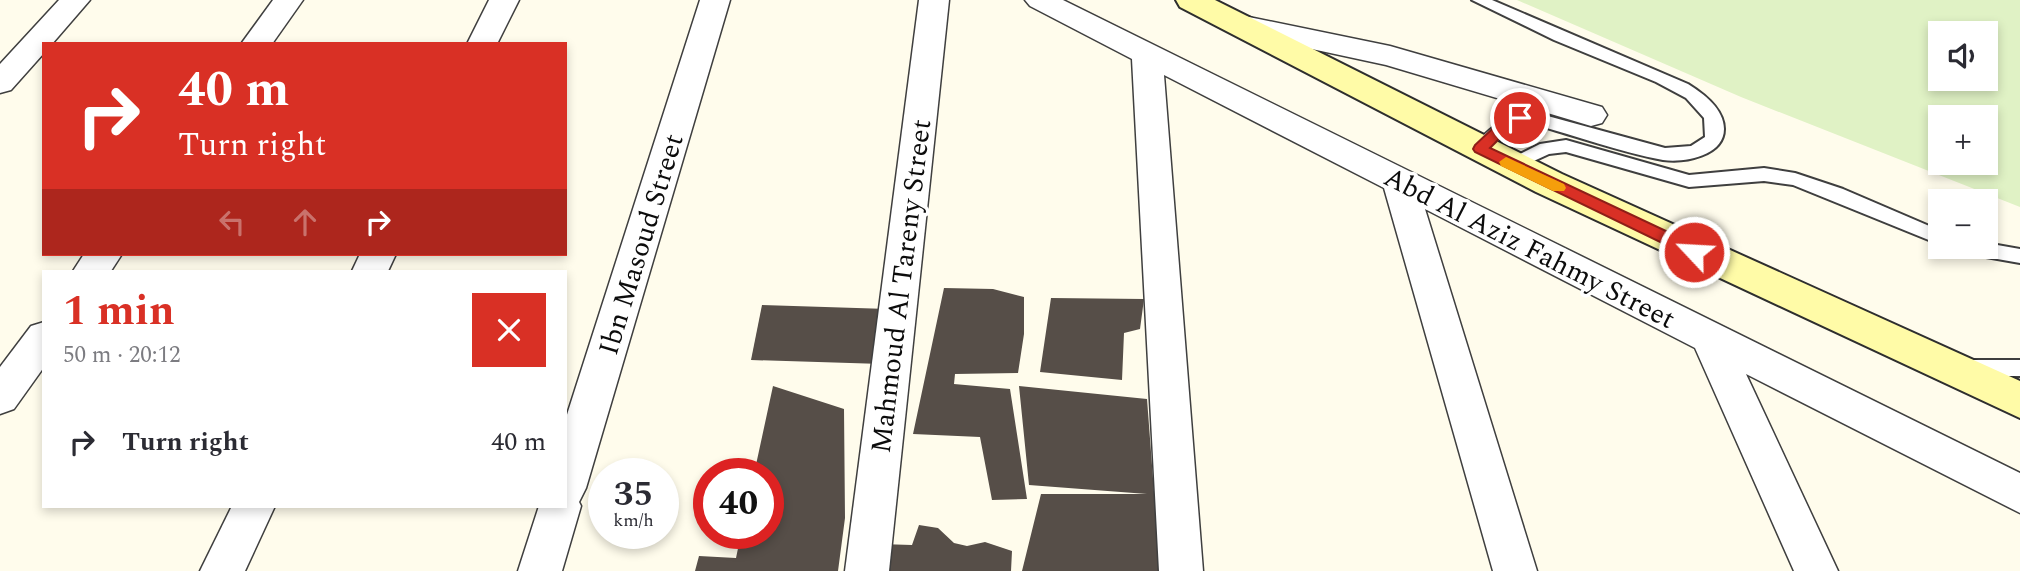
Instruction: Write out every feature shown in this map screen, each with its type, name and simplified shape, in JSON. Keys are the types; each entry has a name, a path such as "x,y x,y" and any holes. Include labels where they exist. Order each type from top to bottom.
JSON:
{"street":[{"path":"0,83 75,0"},
{"path":"257,42 288,0"},
{"path":"483,42 504,0"},
{"name":"Ibn Masoud Street","path":"567,481 715,0"},
{"name":"Mahmoud Al Tareny Street","path":"867,571 934,0"},
{"name":"Abd Al Aziz Fahmy Street","path":"1040,0 2020,494"},
{"path":"1191,0 1512,165 2020,400"},
{"path":"1244,25 1390,56 1591,115"},
{"path":"1147,54 1181,571"},
{"path":"1399,181 1515,571"},
{"path":"92,270 102,256"},
{"path":"1709,337 1816,571"},
{"path":"0,397 42,340"},
{"path":"222,571 253,508"},
{"path":"540,571 559,508"}],"lane":[{"path":"1480,0 1676,84 1706,106 1714,119 1716,132 1711,142 1699,150 1682,154 1665,153 1534,118 1520,118 1510,121 1480,149"},
{"path":"1512,165 1546,148 1566,146 1689,181 1706,182 1754,174 1773,175 1814,187 1928,234"},
{"path":"1998,252 2020,256"},
{"path":"1942,366 1986,370 2020,368"}],"green space":[{"path":"1517,0 2020,0 2020,207 1998,198 1998,189 1974,189 1939,175 1998,175 1998,105 1928,105 1928,171 1741,97"}],"building":[{"path":"944,288 993,289 1024,297 1024,334 1018,373 955,374 954,384 1010,389 1027,499 992,500 980,437 913,434"},
{"path":"1051,298 1144,299 1140,329 1124,333 1122,380 1040,372"},
{"path":"762,305 888,309 882,364 751,360"},
{"path":"773,386 844,409 845,518 838,571 695,571 699,556 736,558 738,549 784,549 784,458 757,458"},
{"path":"1019,386 1147,399 1160,571 1022,571 1041,494 1147,494 1029,485"},
{"path":"919,525 938,528 954,543 967,546 985,542 1012,551 1011,571 876,571 880,544 912,545"}],"slow traffic":[{"path":"1506,162 1558,188"}],"route":[{"path":"1520,118 1510,121 1480,149 1694,252"}]}
